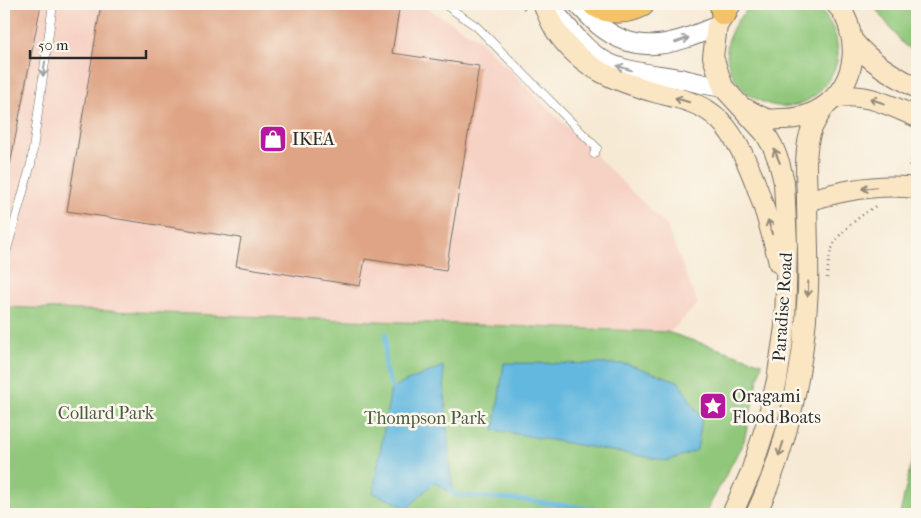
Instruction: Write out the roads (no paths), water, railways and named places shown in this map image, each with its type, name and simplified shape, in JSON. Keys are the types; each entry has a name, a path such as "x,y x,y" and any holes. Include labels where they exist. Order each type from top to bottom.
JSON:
{"highway":[{"path":"596,4 604,8 622,10 641,4"}],"main road":[{"path":"836,4 848,22 853,41 862,52 882,69 917,88"},
{"path":"534,8 573,51 592,68 628,85 693,103 714,116 728,130 737,143 761,198 787,291"},
{"path":"723,87 713,57 724,11"},
{"name":"Paradise Road","path":"756,514 765,496 784,439 796,398 801,367 808,289 806,168 808,142 812,128 847,81 853,61 853,41"},
{"name":"Paradise Road","path":"723,87 764,133 773,147 784,182 786,209 787,291 785,327 777,380 767,422 745,486 732,514"},
{"path":"740,106 766,119 796,120 846,95 862,96 917,117"},
{"path":"807,201 833,193 871,187 917,188"}],"street":[{"path":"548,4 581,42 601,59 627,69 683,79 708,86 723,87"},
{"path":"578,4 601,27 629,42 657,46 676,42 724,11"}],"lane":[{"path":"4,260 31,164 53,4"},
{"path":"444,4 476,26 597,148 594,154"}],"water":[{"path":"504,363 627,364 678,381 702,419 697,450 668,461 494,430"},
{"path":"443,366 450,471 454,495 434,482 408,508 373,493 391,388"}],"waterway":[{"path":"386,334 385,369 394,393"},
{"path":"451,490 454,495 521,500 602,510 618,514"}],"place":[{"name":"IKEA","path":"273,139"},
{"name":"Oragami Flood Boats","path":"713,406"}],"park label":[{"name":"Collard Park","path":"106,413"},
{"name":"Thompson Park","path":"425,418"}]}
